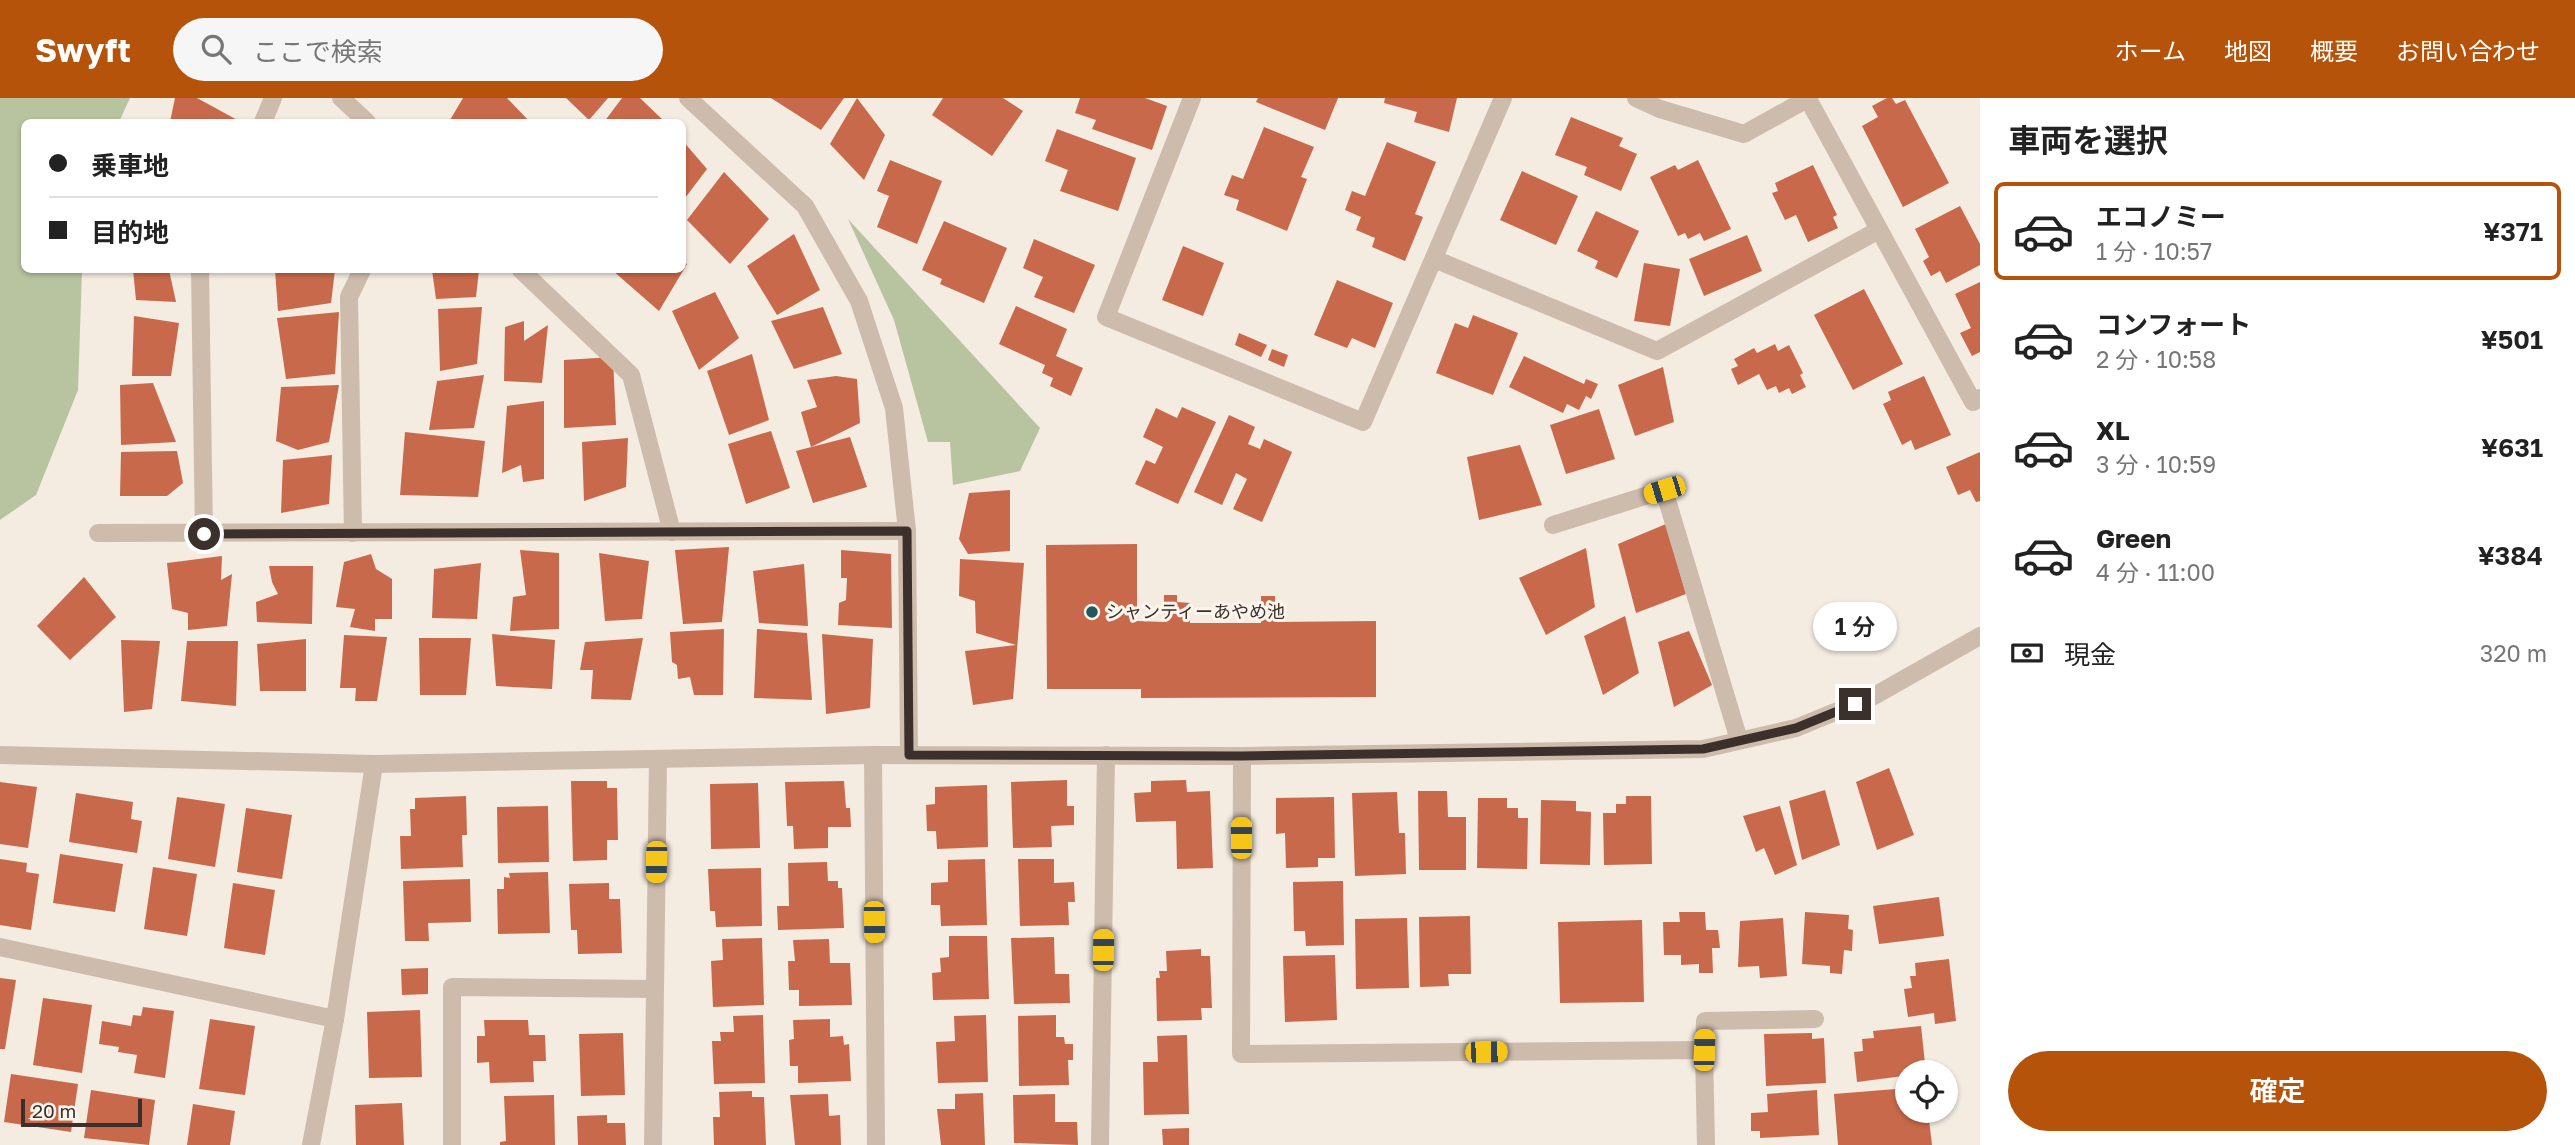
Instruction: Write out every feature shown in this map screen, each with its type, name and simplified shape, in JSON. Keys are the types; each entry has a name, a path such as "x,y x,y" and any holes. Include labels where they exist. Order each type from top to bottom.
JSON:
{"street":[{"path":"264,119 273,98"},
{"path":"341,98 364,119"},
{"path":"688,98 805,206 859,301 894,408 907,531 909,755"},
{"path":"1192,98 1106,317 1363,422 1503,98"},
{"path":"1636,98 1660,109 1744,134 1809,98 1973,402 1980,398"},
{"path":"1434,259 1657,351 1879,230"},
{"path":"201,273 204,534"},
{"path":"353,533 349,297 361,273"},
{"path":"524,273 631,374 672,531"},
{"path":"1553,525 1664,490 1740,740"},
{"path":"98,533 907,531"},
{"path":"0,755 374,764 873,755 1241,756 1703,749 1796,728 1874,696 1980,636"},
{"path":"873,755 876,1145"},
{"path":"1100,1145 1106,755"},
{"path":"1241,756 1241,1054 1704,1050"},
{"path":"653,1145 658,759"},
{"path":"311,1145 335,1019 374,764"},
{"path":"0,947 335,1019"},
{"path":"452,1145 452,988 653,989"},
{"path":"1706,1145 1705,1021 1815,1019"}],"green space":[{"path":"0,98 130,98 120,119 21,119 21,273 82,273 78,390 36,495 0,520"},
{"path":"848,219 1040,428 1020,471 953,485 950,442 928,442 894,320"}],"building":[{"path":"175,98 197,98 236,119 171,119"},
{"path":"463,98 507,98 527,119 451,119"},
{"path":"566,98 608,98 588,119"},
{"path":"622,98 640,98 662,119 606,119"},
{"path":"771,98 844,98 821,130"},
{"path":"857,98 885,135 864,180 830,144"},
{"path":"943,98 1003,98 1023,111 992,156 932,115"},
{"path":"1080,98 1145,98 1167,106 1152,150 1092,129 1096,120 1075,113"},
{"path":"1258,98 1338,98 1325,130 1256,102"},
{"path":"1385,98 1457,98 1449,132 1414,122 1417,112 1384,103"},
{"path":"1892,98 1896,104 1905,100 1949,183 1903,207 1862,126 1878,117 1872,106"},
{"path":"1571,117 1623,138 1619,146 1637,154 1621,191 1584,175 1587,167 1555,155"},
{"path":"1264,127 1314,147 1301,177 1307,179 1287,231 1236,210 1239,200 1224,195 1232,175 1243,179"},
{"path":"1057,129 1136,158 1118,211 1060,191 1068,170 1045,161"},
{"path":"1387,142 1436,162 1415,214 1423,217 1405,261 1372,247 1375,238 1356,230 1361,217 1345,210 1352,191 1365,196"},
{"path":"686,145 707,169 686,197"},
{"path":"890,160 942,181 917,244 877,227 889,196 877,191"},
{"path":"1698,160 1731,229 1704,241 1700,233 1688,239 1685,233 1678,236 1650,177 1675,165 1678,170"},
{"path":"1813,165 1837,215 1833,217 1838,228 1808,242 1796,215 1785,220 1772,193 1778,191 1775,183"},
{"path":"1522,171 1578,196 1556,245 1500,220"},
{"path":"724,172 769,219 730,264 687,220"},
{"path":"1960,206 1980,244 1980,265 1946,283 1940,271 1931,276 1923,261 1929,257 1915,229"},
{"path":"1596,211 1639,231 1617,278 1595,268 1598,261 1577,251"},
{"path":"944,221 1007,248 984,303 940,284 942,279 922,270"},
{"path":"794,234 820,290 777,315 747,266"},
{"path":"1747,235 1762,271 1704,296 1689,259"},
{"path":"1034,239 1095,265 1074,313 1034,297 1043,277 1023,268"},
{"path":"1183,246 1224,263 1203,316 1162,300"},
{"path":"1644,263 1680,269 1670,326 1634,321"},
{"path":"133,273 170,273 176,302 136,300"},
{"path":"275,273 335,273 331,303 278,311"},
{"path":"432,273 479,273 476,297 436,299"},
{"path":"615,273 682,273 659,311"},
{"path":"1337,280 1393,303 1375,348 1352,338 1347,348 1314,335"},
{"path":"1980,282 1980,352 1972,356 1960,333 1971,328 1955,294"},
{"path":"1864,289 1903,364 1853,390 1814,315"},
{"path":"715,292 739,338 699,370 672,311"},
{"path":"1016,306 1067,329 1056,356 1083,368 1071,396 1050,386 1053,378 1042,373 1045,365 999,344"},
{"path":"482,307 477,364 440,371 438,309"},
{"path":"823,307 842,354 794,369 771,321"},
{"path":"339,312 335,374 286,379 277,318"},
{"path":"1473,315 1518,333 1493,395 1436,373 1455,323 1468,328"},
{"path":"134,316 179,323 171,376 132,376"},
{"path":"524,321 524,341 548,325 542,383 504,381 505,327"},
{"path":"1239,333 1267,345 1261,357 1235,345"},
{"path":"1775,344 1778,351 1789,345 1803,373 1800,375 1806,387 1792,394 1789,388 1779,393 1776,386 1767,390 1759,374 1738,385 1731,369 1738,366 1734,359 1754,348 1757,353"},
{"path":"1272,349 1288,355 1284,367 1268,360"},
{"path":"752,354 769,420 729,435 707,371"},
{"path":"1524,356 1584,384 1586,379 1598,384 1591,399 1586,396 1579,410 1567,404 1563,413 1509,387"},
{"path":"613,357 616,425 564,428 564,360"},
{"path":"1663,367 1674,422 1635,436 1618,385"},
{"path":"484,375 474,428 429,430 437,381"},
{"path":"836,376 857,379 860,423 811,447 801,412 817,407 807,380"},
{"path":"1924,376 1951,435 1915,450 1911,440 1902,445 1883,404 1891,400 1888,392"},
{"path":"153,383 176,442 121,445 120,385"},
{"path":"339,385 329,442 298,450 276,441 281,387"},
{"path":"544,401 544,479 523,482 521,465 502,473 507,406"},
{"path":"1182,407 1216,422 1178,504 1135,484 1146,460 1155,464 1163,447 1143,437 1156,408 1177,418"},
{"path":"1599,409 1615,459 1566,474 1550,425"},
{"path":"1229,415 1255,427 1248,444 1260,449 1264,439 1292,452 1262,522 1233,509 1247,479 1236,473 1222,505 1194,492"},
{"path":"771,431 790,488 746,504 728,444"},
{"path":"405,432 485,441 478,497 400,495"},
{"path":"850,437 867,487 813,503 796,451"},
{"path":"628,438 626,487 584,501 582,442"},
{"path":"1520,445 1542,505 1479,520 1467,457"},
{"path":"177,451 183,483 167,496 120,496 121,452"},
{"path":"1980,452 1980,501 1976,502 1970,490 1958,495 1946,467"},
{"path":"332,455 329,504 281,513 283,460"},
{"path":"1010,490 1010,551 968,554 959,539 969,493"},
{"path":"1666,524 1686,594 1636,613 1618,544"},
{"name":"シャンティーあやめ池","path":"1137,544 1137,621 1164,622 1164,595 1177,595 1177,602 1190,603 1190,623 1261,623 1261,596 1275,596 1275,622 1376,621 1376,697 1141,698 1141,689 1047,689 1046,545"},
{"path":"729,547 722,622 683,624 675,550"},
{"path":"1586,548 1595,607 1546,635 1519,578"},
{"path":"520,550 559,553 559,629 510,631 513,597 526,595"},
{"path":"841,550 891,554 892,628 838,625 839,603 846,600 847,578 841,578"},
{"path":"599,553 649,561 642,619 605,621"},
{"path":"371,554 376,569 392,579 392,619 375,619 375,631 350,627 355,609 336,607 344,562"},
{"path":"222,556 221,580 232,574 227,626 188,630 188,613 172,609 167,563"},
{"path":"960,559 1024,563 1013,699 973,705 965,651 1016,645 976,633 975,601 959,596"},
{"path":"481,563 477,619 432,618 434,569"},
{"path":"804,564 808,626 759,623 753,571"},
{"path":"269,566 313,566 312,624 257,622 256,602 278,594"},
{"path":"84,577 116,617 70,660 37,626"},
{"path":"1625,616 1639,673 1603,695 1584,636"},
{"path":"724,629 723,695 694,695 690,677 678,679 677,665 672,662 670,632"},
{"path":"757,629 807,633 812,700 754,698"},
{"path":"1689,631 1712,685 1674,707 1658,642"},
{"path":"492,634 555,640 552,689 496,686"},
{"path":"822,634 873,639 870,708 826,714"},
{"path":"344,635 387,637 377,701 355,701 356,688 340,688"},
{"path":"419,638 471,638 466,695 420,695"},
{"path":"643,638 631,700 591,699 593,670 580,670 585,642"},
{"path":"306,639 306,691 260,691 257,644"},
{"path":"121,640 160,641 152,709 124,712"},
{"path":"187,641 238,641 236,706 181,701"},
{"path":"1889,768 1914,835 1877,850 1856,782"},
{"path":"1067,780 1067,806 1074,806 1074,825 1051,826 1052,847 1013,848 1011,782"},
{"path":"1186,780 1187,792 1210,791 1213,868 1177,869 1176,821 1136,822 1134,793 1151,792 1151,781"},
{"path":"571,781 607,781 607,788 617,788 618,840 607,840 607,860 573,861"},
{"path":"844,781 851,827 828,827 828,848 794,849 793,826 787,826 785,782"},
{"path":"0,782 37,787 28,848 0,844"},
{"path":"758,783 760,848 711,849 710,784"},
{"path":"987,785 988,847 937,849 936,831 927,831 926,805 935,804 935,787"},
{"path":"1825,790 1840,845 1802,860 1789,801"},
{"path":"1418,791 1447,791 1448,817 1466,817 1466,870 1419,870"},
{"path":"1397,792 1399,833 1405,833 1406,874 1355,876 1352,793"},
{"path":"76,793 133,802 131,819 142,821 137,853 69,842"},
{"path":"466,796 467,835 462,835 463,867 401,869 400,836 411,836 410,809 415,809 415,798"},
{"path":"1626,796 1651,796 1652,864 1604,865 1603,813 1616,813 1616,804 1626,804"},
{"path":"177,797 225,804 215,867 168,859"},
{"path":"1334,797 1335,858 1318,858 1318,867 1286,868 1285,833 1276,834 1276,798"},
{"path":"1478,798 1507,798 1507,808 1518,808 1518,818 1528,818 1527,869 1477,868"},
{"path":"1541,800 1576,801 1576,811 1591,812 1590,865 1540,864"},
{"path":"548,806 549,862 498,863 497,807"},
{"path":"1780,806 1797,865 1775,875 1764,848 1756,852 1743,816"},
{"path":"246,808 292,815 282,879 237,872"},
{"path":"60,854 123,864 115,912 53,903"},
{"path":"0,859 27,863 26,872 39,874 31,930 0,925"},
{"path":"985,859 987,925 941,926 940,905 931,905 931,883 948,882 948,860"},
{"path":"1018,859 1054,859 1054,883 1074,882 1075,902 1068,902 1069,925 1020,926"},
{"path":"827,862 828,881 838,881 838,888 842,888 844,928 778,930 777,906 789,906 788,863"},
{"path":"153,867 197,874 187,936 144,929"},
{"path":"761,868 762,926 716,927 715,911 710,911 708,869"},
{"path":"548,872 550,933 498,934 497,889 504,889 504,877 510,878 509,873"},
{"path":"470,879 471,922 428,923 429,941 405,941 403,881"},
{"path":"1343,881 1344,945 1306,946 1305,931 1294,931 1293,882"},
{"path":"233,883 275,890 265,955 224,948"},
{"path":"609,883 609,899 620,899 622,953 578,954 577,930 571,930 569,884"},
{"path":"1939,897 1944,936 1879,944 1873,906"},
{"path":"1679,912 1705,912 1706,930 1718,930 1720,948 1712,948 1713,973 1699,973 1699,964 1681,965 1681,955 1664,955 1663,922 1680,922"},
{"path":"1805,912 1849,915 1848,929 1853,930 1852,951 1844,950 1842,974 1830,973 1830,966 1802,964"},
{"path":"1470,916 1471,974 1448,974 1449,986 1420,987 1419,917"},
{"path":"1407,918 1409,988 1356,989 1355,919"},
{"path":"1783,918 1787,976 1760,978 1759,966 1738,967 1740,921"},
{"path":"1642,920 1644,1002 1560,1003 1558,922"},
{"path":"949,936 987,936 989,999 933,1000 932,973 941,972 940,958 949,957"},
{"path":"1054,937 1055,974 1069,974 1070,1003 1014,1004 1011,938"},
{"path":"762,938 764,1005 713,1007 711,961 723,960 722,939"},
{"path":"829,939 830,963 850,963 852,1005 799,1006 799,990 789,990 788,961 795,961 793,940"},
{"path":"1201,949 1201,956 1210,956 1212,1008 1201,1008 1202,1020 1157,1021 1156,978 1160,978 1159,971 1167,971 1166,951"},
{"path":"1335,955 1337,1020 1285,1022 1283,956"},
{"path":"1949,959 1956,1021 1935,1024 1934,1013 1908,1017 1904,989 1912,988 1910,976 1916,976 1915,963"},
{"path":"428,968 428,994 402,995 401,969"},
{"path":"0,978 16,980 5,1049 0,1049"},
{"path":"43,998 92,1005 82,1073 33,1065"},
{"path":"143,1007 174,1011 165,1078 134,1073 137,1055 118,1052 119,1047 99,1044 102,1021 131,1026 133,1015 141,1016"},
{"path":"420,1010 422,1077 369,1078 367,1012"},
{"path":"763,1015 765,1083 714,1084 712,1041 721,1041 720,1032 734,1032 733,1016"},
{"path":"986,1015 988,1082 938,1083 936,1042 955,1041 954,1016"},
{"path":"1056,1015 1056,1037 1064,1037 1065,1044 1073,1044 1073,1060 1068,1060 1069,1085 1019,1086 1018,1016"},
{"path":"210,1019 255,1026 245,1095 199,1089"},
{"path":"830,1019 830,1037 843,1036 844,1045 849,1044 851,1081 798,1083 798,1066 790,1066 789,1040 794,1039 793,1020"},
{"path":"484,1020 528,1020 529,1035 545,1035 546,1061 533,1061 534,1082 490,1083 489,1062 477,1063 477,1036 485,1036"},
{"path":"1921,1026 1925,1060 1895,1060 1895,1077 1857,1082 1854,1052 1863,1051 1862,1039 1874,1038 1873,1031"},
{"path":"623,1033 625,1095 581,1096 579,1034"},
{"path":"1812,1033 1812,1039 1824,1038 1826,1083 1766,1086 1764,1034"},
{"path":"1187,1035 1189,1114 1144,1115 1143,1062 1158,1062 1157,1036"},
{"path":"11,1074 78,1084 71,1132 4,1122"},
{"path":"1895,1089 1895,1123 1929,1123 1932,1145 1838,1145 1834,1094"},
{"path":"91,1090 155,1100 149,1145 84,1138"},
{"path":"1817,1090 1819,1135 1760,1138 1760,1131 1751,1131 1751,1113 1768,1112 1767,1094"},
{"path":"752,1091 752,1097 764,1097 766,1145 714,1145 713,1117 720,1117 719,1092"},
{"path":"983,1093 985,1145 941,1145 937,1109 955,1109 955,1094"},
{"path":"828,1094 829,1116 840,1115 841,1145 795,1145 790,1095"},
{"path":"1055,1094 1055,1122 1077,1122 1078,1145 1014,1143 1013,1095"},
{"path":"554,1095 555,1145 500,1145 500,1142 506,1141 504,1096"},
{"path":"402,1103 404,1145 356,1145 355,1105"},
{"path":"193,1104 235,1111 230,1145 187,1145"},
{"path":"607,1115 607,1123 625,1123 626,1145 578,1145 577,1116"},
{"path":"1189,1128 1189,1145 1163,1145 1162,1129"}],"place":[{"name":"シャンティーあやめ池","path":"1092,612"}],"route":[{"path":"204,534 907,531 909,755 1241,756 1703,749 1796,728 1855,704"}]}
